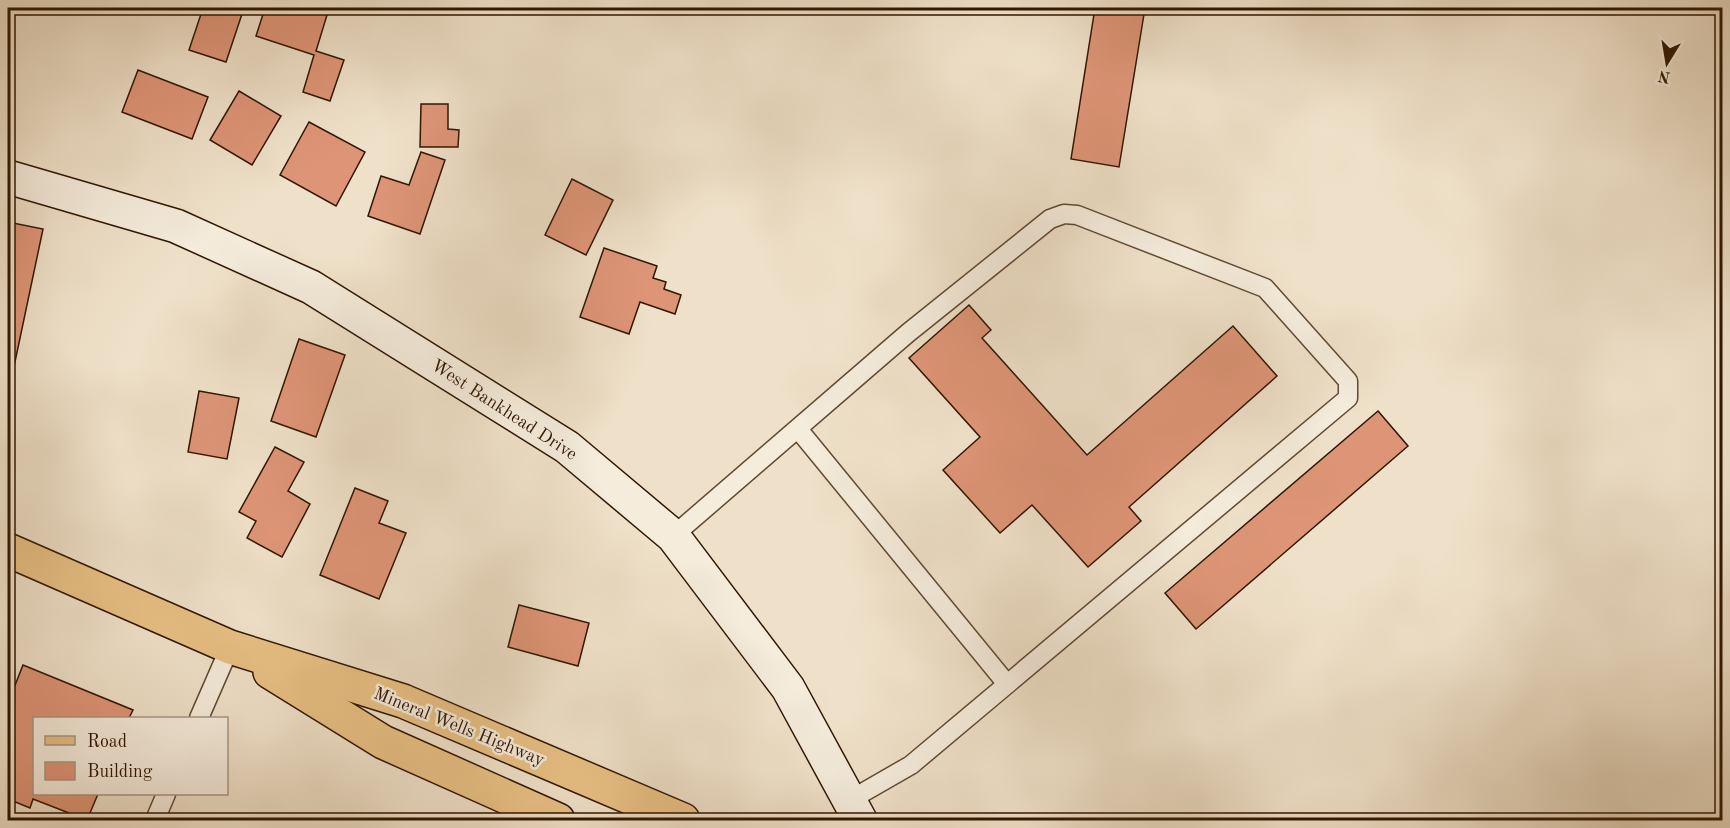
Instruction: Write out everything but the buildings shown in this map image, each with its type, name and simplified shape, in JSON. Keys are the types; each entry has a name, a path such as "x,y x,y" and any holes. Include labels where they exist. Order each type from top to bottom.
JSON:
{"main road":[{"name":"Mineral Wells Highway","path":"8,550 230,647 403,701 683,820"},
{"name":"Mineral Wells Highway","path":"230,647 383,742 540,817"}],"street":[{"name":"West Bankhead Drive","path":"8,177 176,226 311,288 567,447 673,536 788,688 855,810"}],"lane":[{"path":"673,536 909,333 1050,219 1064,214 1077,215 1265,288 1348,381 1348,398 855,810"},
{"path":"798,429 1007,684"},
{"path":"199,717 230,647"},
{"path":"155,820 166,795"}]}
